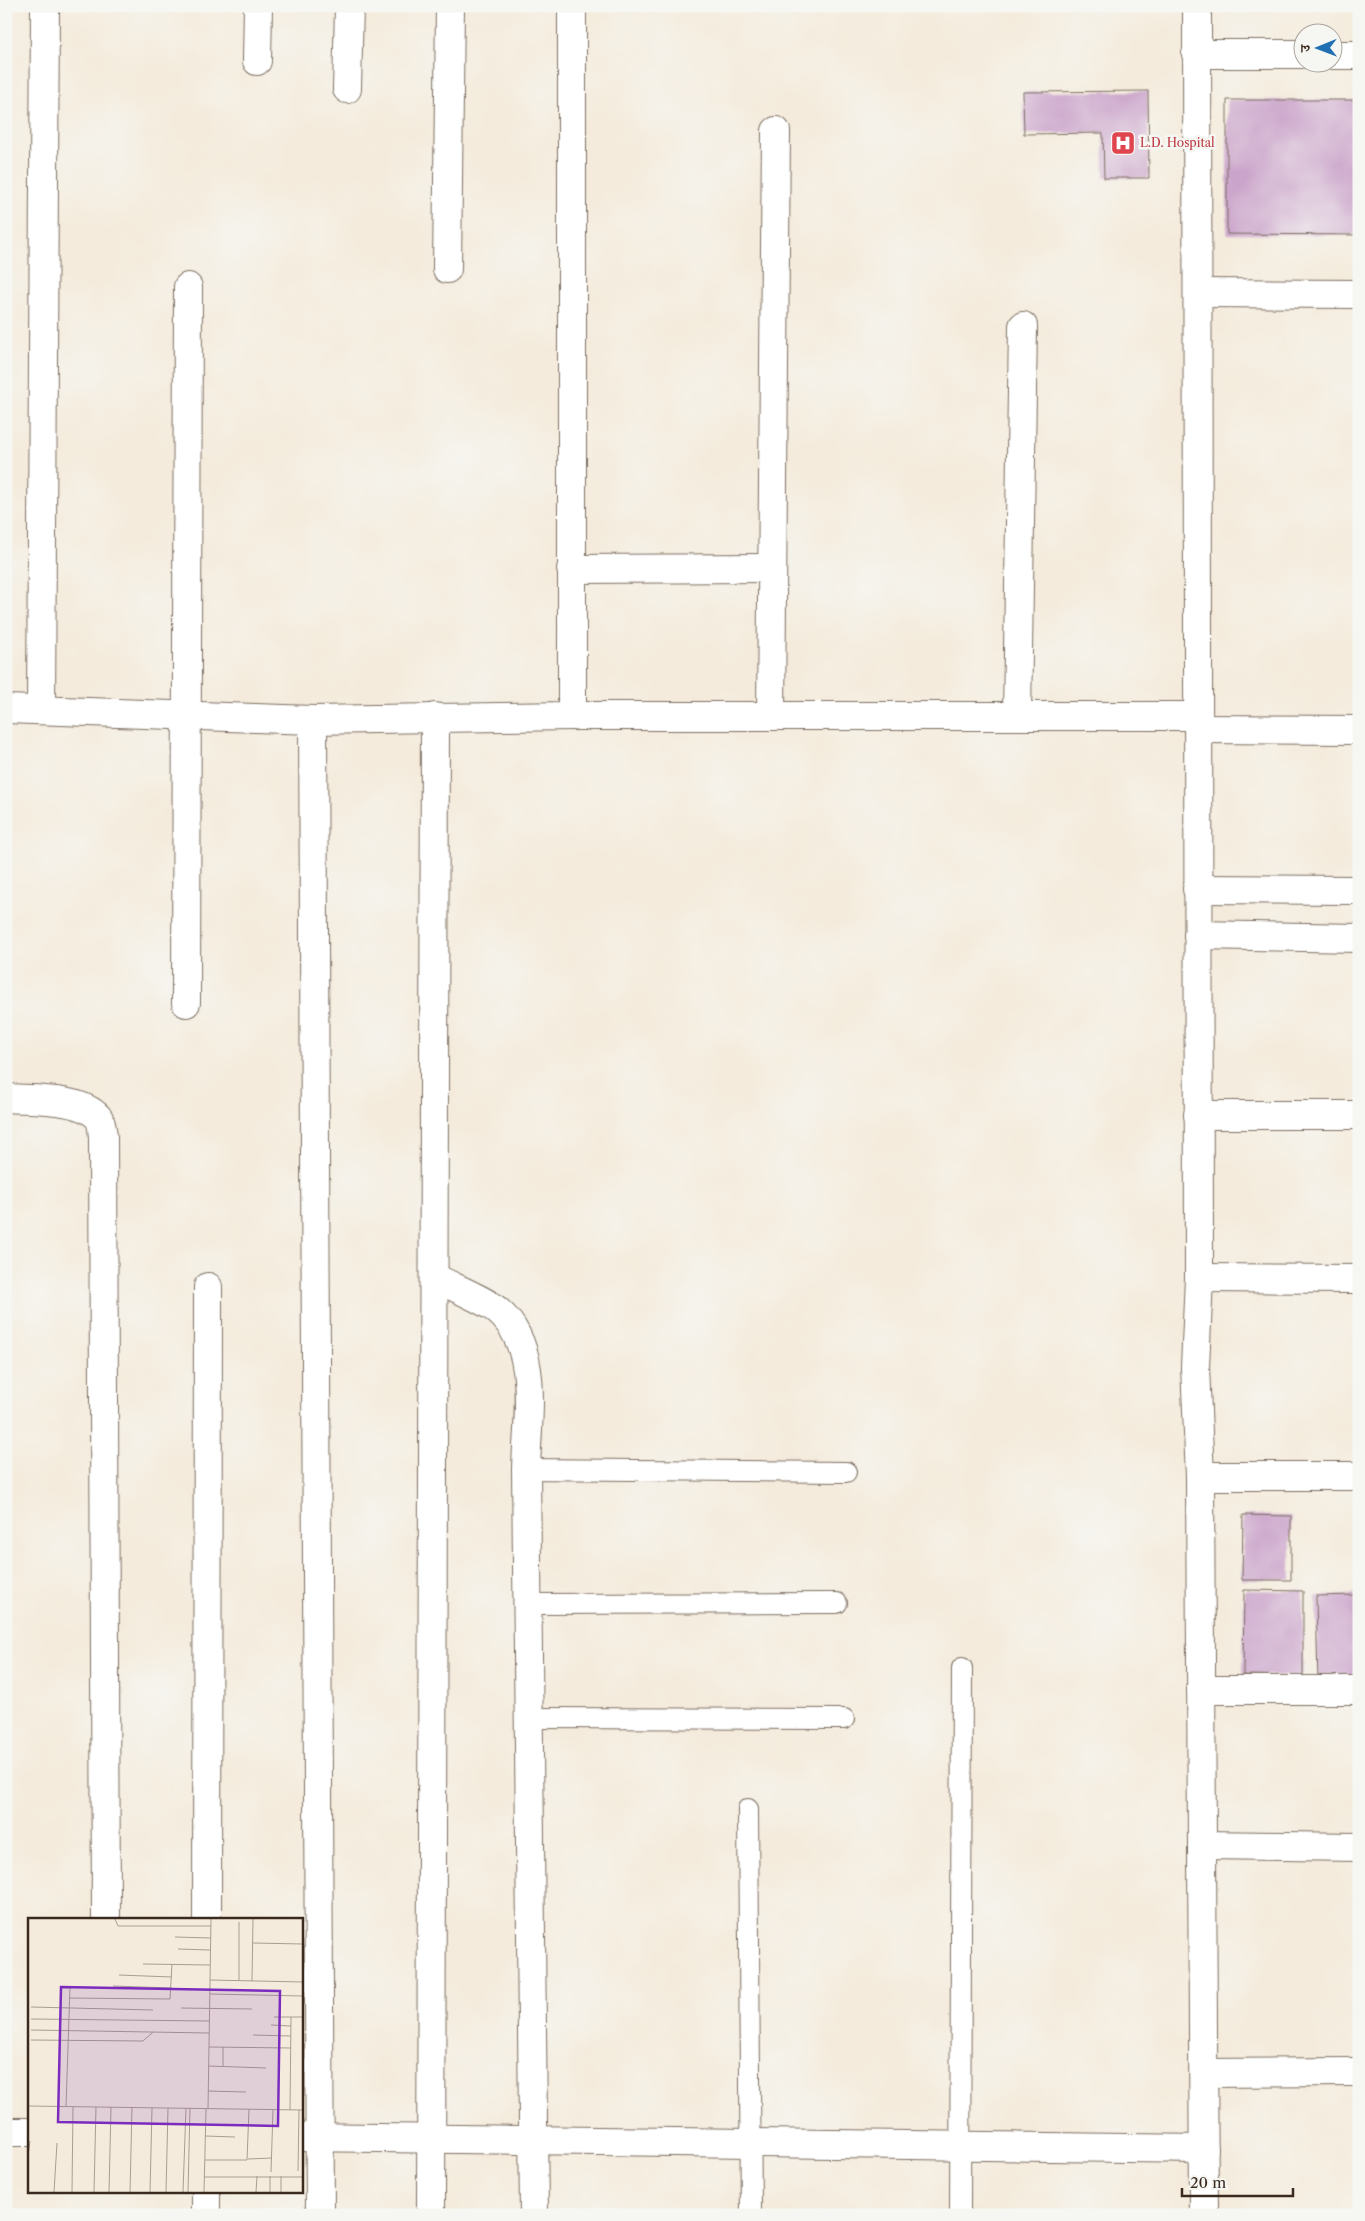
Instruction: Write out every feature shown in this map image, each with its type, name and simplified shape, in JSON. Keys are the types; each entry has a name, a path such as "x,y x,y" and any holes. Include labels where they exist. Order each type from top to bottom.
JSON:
{"street":[{"path":"41,710 45,6"},
{"path":"257,62 258,6"},
{"path":"347,89 349,6"},
{"path":"447,269 450,6"},
{"path":"572,6 572,716"},
{"path":"1197,6 1199,293 1197,888 1199,1278 1195,1368 1200,1476 1204,2215"},
{"path":"1196,54 1292,54"},
{"path":"1342,54 1359,55"},
{"path":"770,715 776,131"},
{"path":"186,1003 188,287"},
{"path":"1199,293 1359,294"},
{"path":"1017,716 1023,326"},
{"path":"572,569 772,568"},
{"path":"6,709 313,720 572,716 1017,716 1359,730"},
{"path":"431,2215 436,717"},
{"path":"313,720 310,2137 320,2215"},
{"path":"1197,888 1359,890"},
{"path":"1198,935 1359,938"},
{"path":"6,1098 71,1103 88,1109 99,1119 103,1136 106,1918"},
{"path":"1198,1115 1359,1115"},
{"path":"434,1277 498,1310 513,1327 524,1348 528,1380 526,1469 534,2215"},
{"path":"1199,1278 1359,1279"},
{"path":"207,1918 208,1287"},
{"path":"1200,1476 1359,1476"},
{"path":"1202,1690 1359,1690"},
{"path":"1202,1845 1359,1847"},
{"path":"1204,2072 1359,2072"},
{"path":"6,2132 28,2132"},
{"path":"310,2137 1204,2149"},
{"path":"206,2194 206,2215"}],"lane":[{"path":"526,1469 846,1472"},
{"path":"527,1604 837,1603"},
{"path":"960,2215 962,1668"},
{"path":"529,1718 844,1719"},
{"path":"748,1809 751,2215"}],"building":[{"path":"1148,91 1149,178 1104,178 1103,133 1024,134 1023,92"},
{"path":"1227,100 1359,100 1359,235 1227,234"},
{"path":"1243,1515 1291,1516 1291,1580 1242,1580"},
{"path":"1244,1590 1303,1591 1303,1676 1243,1675"},
{"path":"1356,1595 1357,1684 1318,1684 1316,1596"}],"place":[{"name":"L.D. Hospital","path":"1123,143"}]}
